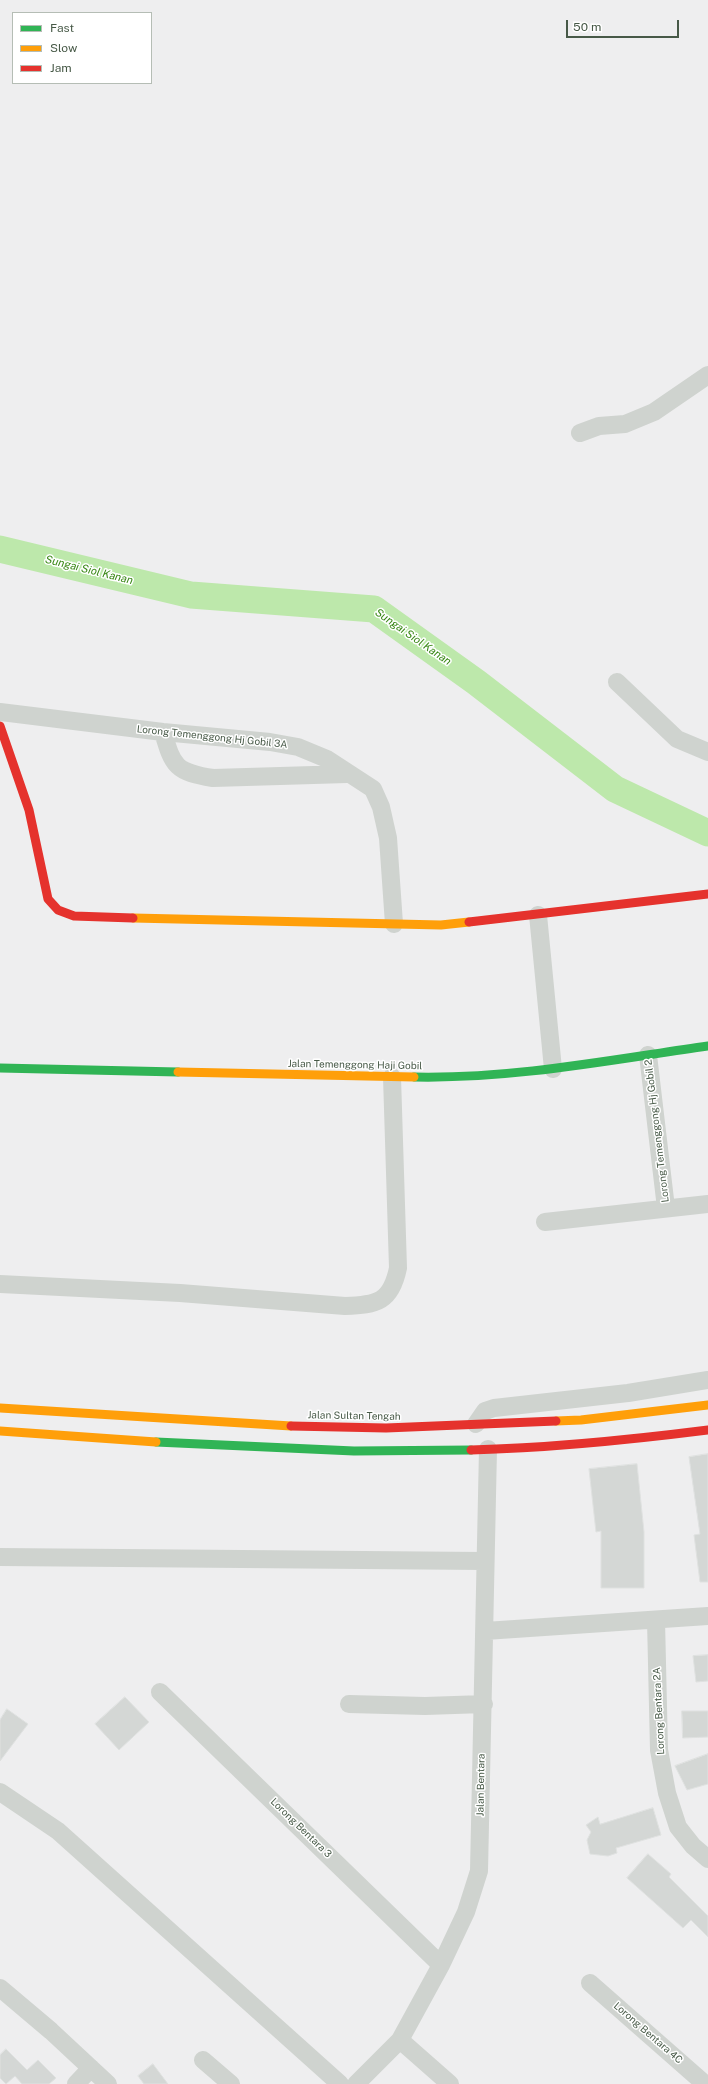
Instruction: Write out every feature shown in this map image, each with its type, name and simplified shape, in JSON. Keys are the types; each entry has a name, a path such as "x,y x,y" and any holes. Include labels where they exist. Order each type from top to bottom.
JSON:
{"street":[{"path":"580,433 599,426 625,424 654,412 708,375"},
{"path":"617,682 677,739 708,752"},
{"name":"Lorong Temenggong Hj Gobil 3A","path":"0,712 163,732 270,742 298,747 327,759 372,790 381,807 388,838 394,924"},
{"path":"0,726 29,810 48,899 58,910 74,916 250,922 441,924 538,915 708,894"},
{"path":"163,732 169,753 175,764 184,771 198,775 213,778 347,774"},
{"path":"538,915 553,1070"},
{"name":"Jalan Temenggong Haji Gobil","path":"0,1068 392,1077 484,1075 553,1070 708,1046"},
{"name":"Lorong Temenggong Hj Gobil 2","path":"648,1055 666,1208"},
{"path":"0,1284 180,1293 345,1306 367,1305 376,1302 388,1295 395,1284 398,1268 392,1077"},
{"name":"Lorong Temenggong Hj Gobil 2","path":"545,1222 708,1204"},
{"path":"476,1424 484,1411 494,1408 628,1393 708,1380"},
{"name":"Jalan Sultan Tengah","path":"0,1408 305,1427 386,1428 581,1420 708,1405"},
{"path":"0,1431 302,1449 377,1451 488,1449 578,1444 708,1430"},
{"name":"Jalan Bentara","path":"356,2084 400,2040 441,1965 466,1912 479,1871 484,1704 484,1561 488,1449"},
{"path":"0,1557 484,1561"},
{"path":"485,1631 708,1616"},
{"name":"Lorong Bentara 2A","path":"656,1620 659,1750 667,1793 678,1827 693,1846 708,1860"},
{"name":"Lorong Bentara 3","path":"160,1692 441,1965"},
{"path":"348,1704 425,1706 484,1704"},
{"path":"0,1792 58,1831 340,2084"},
{"name":"Lorong Bentara 4C","path":"590,1983 705,2084"},
{"path":"0,1988 108,2084"},
{"path":"400,2040 450,2084"},
{"path":"203,2060 232,2084"},
{"path":"76,2084 91,2068"}],"building":[{"path":"708,1454 708,1582 700,1582 694,1535 700,1534 689,1457"},
{"path":"637,1464 644,1532 644,1588 601,1588 601,1531 596,1532 589,1469"},
{"path":"708,1655 708,1681 696,1682 693,1656"},
{"path":"125,1697 149,1722 119,1750 95,1724"},
{"path":"7,1709 28,1724 0,1761 0,1720"},
{"path":"682,1711 708,1711 708,1737 683,1738"},
{"path":"708,1754 708,1784 687,1790 675,1766"},
{"path":"653,1808 661,1835 616,1848 617,1853 608,1856 590,1854 587,1840 591,1832 586,1825 598,1817 600,1824"},
{"path":"648,1854 671,1874 669,1877 708,1916 708,1937 691,1920 683,1928 627,1878"},
{"path":"6,2049 27,2070 38,2060 56,2078 49,2084 22,2084 15,2076 6,2084 0,2078 0,2055"},
{"path":"153,2064 168,2084 144,2084 138,2076"}],"waterway":[{"name":"Sungai Siol Kanan","path":"0,549 191,595 374,609 476,682 615,789 708,833"}],"traffic: fast":[{"path":"414,1077 451,1077 525,1072 708,1046"},
{"path":"0,1068 178,1072"},
{"path":"156,1442 354,1451 471,1450"}],"traffic: slow":[{"path":"133,918 441,925 469,922"},
{"path":"178,1072 414,1077"},
{"path":"556,1421 581,1420 708,1405"},
{"path":"0,1408 291,1426"},
{"path":"0,1431 156,1442"}],"traffic: jam":[{"path":"0,726 29,810 48,899 58,910 74,916 133,918"},
{"path":"469,922 708,894"},
{"path":"291,1426 386,1428 556,1421"},
{"path":"471,1450 590,1443 708,1430"}]}
